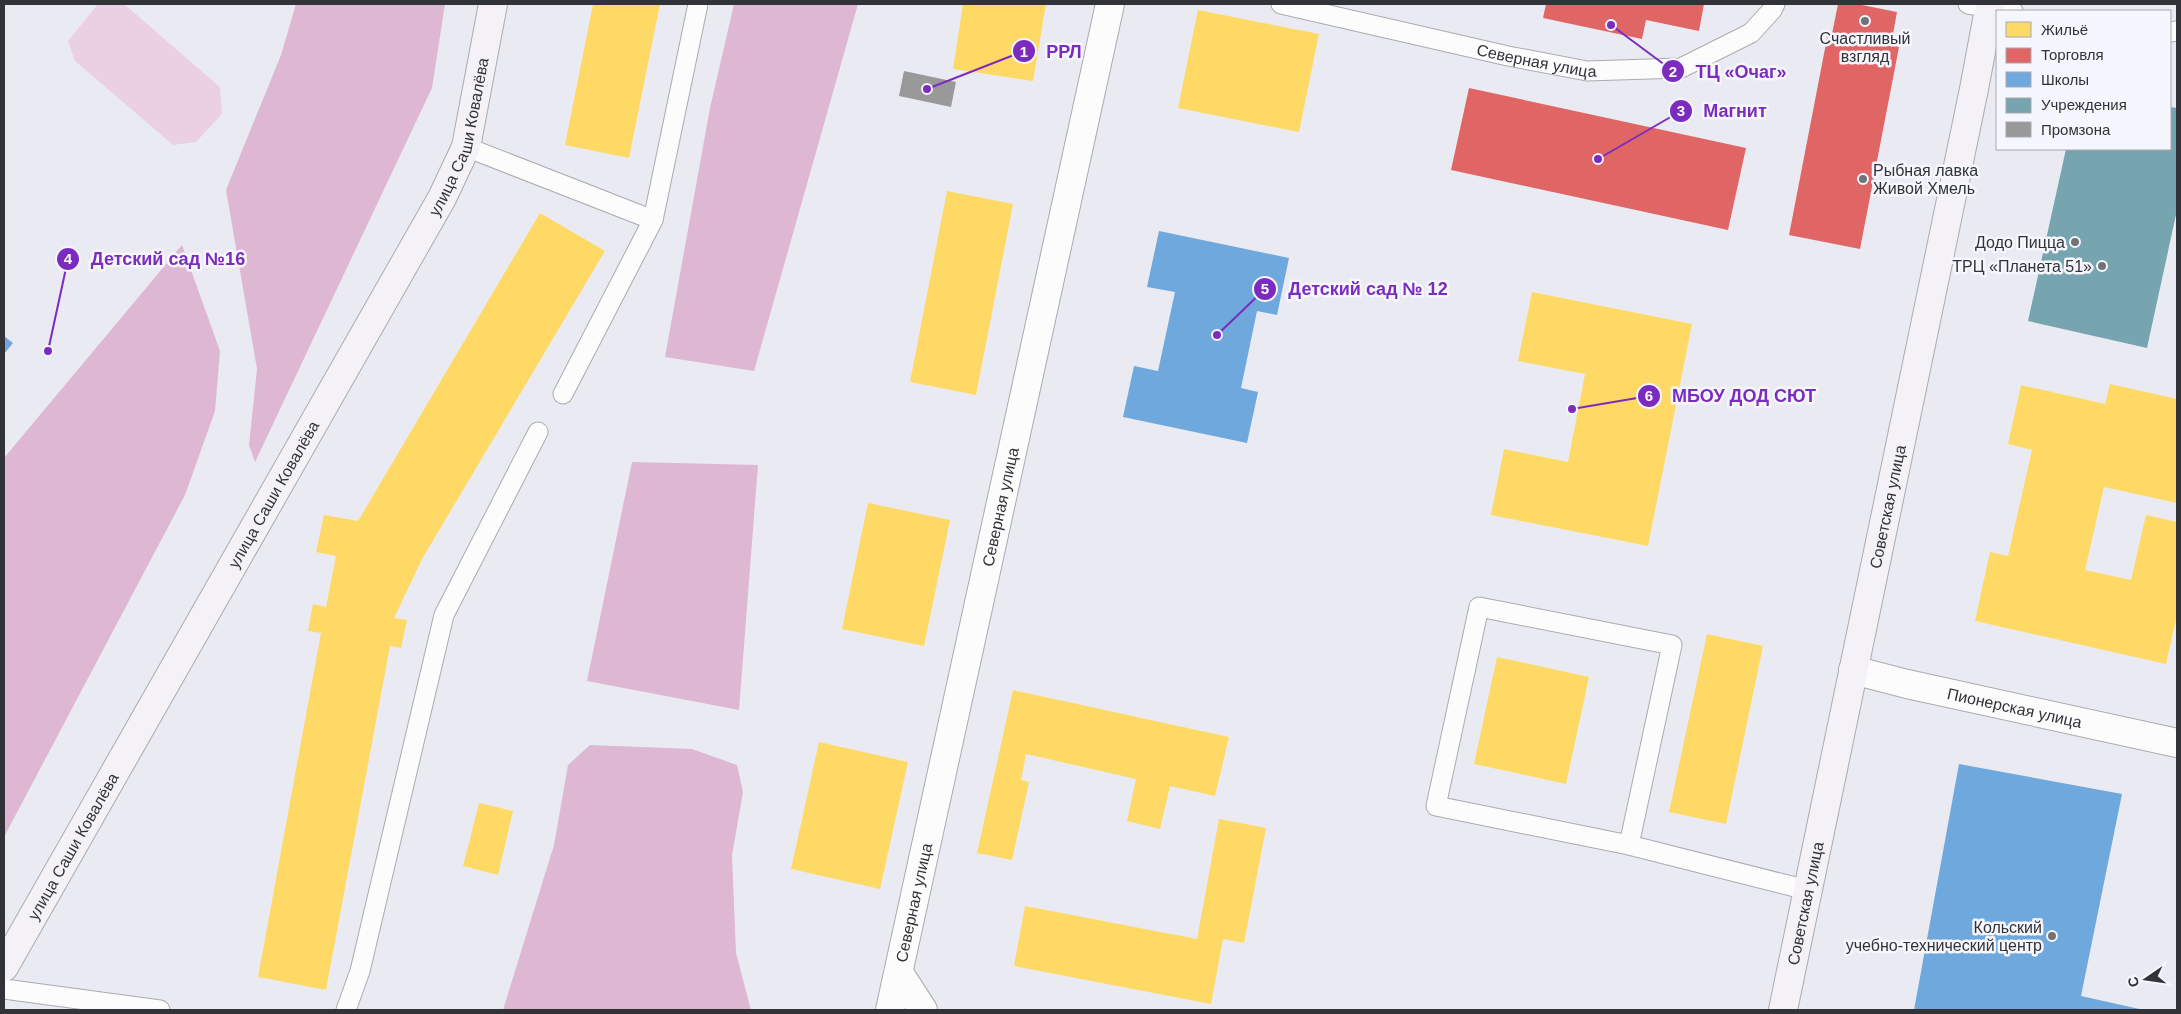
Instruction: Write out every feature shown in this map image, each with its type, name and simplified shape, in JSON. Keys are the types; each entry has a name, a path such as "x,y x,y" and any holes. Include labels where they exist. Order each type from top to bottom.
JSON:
{"street":[{"name":"улица Саши Ковалёва","path":"4,967 442,198 466,146 493,4"},
{"name":"Северная улица","path":"890,1010 1110,4"},
{"name":"Советская улица","path":"1782,1010 1990,6"},
{"name":"Пионерская улица","path":"1853,670 1907,684 2177,743"},
{"path":"898,973 923,1010"}],"lane":[{"path":"563,394 653,220 698,4"},
{"name":"Северная улица","path":"1281,4 1315,7 1508,56 1587,71 1682,68 1751,33 1772,10 1775,4"},
{"path":"466,146 653,220"},
{"path":"346,1010 360,971 444,615 538,432"},
{"path":"1629,846 1672,645 1479,607 1436,806 1629,846 1807,890"},
{"path":"4,989 160,1010"}],"shaded area":[{"path":"124,4 220,87 222,114 196,142 173,145 75,61 68,41 97,5"},
{"path":"296,4 445,4 432,88 255,462 249,445 257,369 226,190 281,55"},
{"path":"734,4 858,4 754,371 665,357 710,108"},
{"path":"182,245 220,351 215,411 185,495 4,837 4,458"},
{"path":"632,462 758,465 739,710 587,681"},
{"path":"590,745 692,749 737,765 743,792 732,855 736,953 751,1010 503,1010 554,845 568,765"}],"building: Жильё":[{"path":"593,4 660,4 629,158 565,145"},
{"path":"963,4 1046,4 1033,81 953,69"},
{"path":"1198,10 1319,34 1299,132 1178,108"},
{"path":"947,191 1013,204 976,395 910,382"},
{"path":"540,213 605,251 422,559 394,618 407,620 401,648 390,646 326,990 258,977 321,633 308,631 313,604 326,607 336,556 316,552 324,515 358,521"},
{"path":"1532,292 1692,324 1648,546 1491,515 1504,449 1568,462 1585,374 1518,361"},
{"path":"2110,384 2177,399 2177,503 2104,487 2085,570 2131,580 2146,515 2177,522 2177,615 2166,664 1975,621 1990,552 2008,556 2032,450 2008,444 2021,385 2105,404"},
{"path":"868,503 950,520 924,646 842,629"},
{"path":"1707,634 1763,646 1726,824 1669,812"},
{"path":"1497,657 1589,677 1566,784 1474,764"},
{"path":"1013,690 1229,737 1215,796 1170,786 1160,829 1127,821 1136,779 1026,754 1021,780 1029,782 1012,860 977,853"},
{"path":"819,742 908,762 880,889 791,869"},
{"path":"479,803 513,811 498,875 463,866"},
{"path":"1219,819 1266,828 1244,943 1223,939 1211,1004 1014,966 1025,906 1197,939"}],"building: Торговля":[{"path":"1546,4 1704,4 1699,31 1646,20 1642,39 1543,18"},
{"path":"1838,4 1857,4 1897,12 1891,45 1899,47 1860,249 1789,235 1828,33 1832,34"},
{"path":"1469,88 1746,148 1728,230 1451,170"}],"building: Школы":[{"path":"1159,231 1289,258 1277,315 1257,311 1241,388 1258,392 1247,443 1123,417 1134,366 1158,371 1175,292 1147,287"},
{"path":"4,336 13,343 4,354"},
{"name":"Кольский учебно-технический центр","path":"1959,764 2122,794 2081,996 2144,1010 1914,1010"}],"building: Учреждения":[{"name":"ТРЦ «Планета 51»","path":"2171,107 2177,108 2177,210 2147,348 2028,321 2066,150 2171,150"}],"building: Промзона":[{"path":"904,71 956,82 951,107 899,96"}],"place":[{"name":"Счастливый взгляд","path":"1865,21"},
{"name":"ТЦ «Очаг»","path":"1611,25"},
{"name":"РРЛ","path":"927,89"},
{"name":"Магнит","path":"1598,159"},
{"name":"Рыбная лавка Живой Хмель","path":"1863,179"},
{"name":"Додо Пицца","path":"2075,242"},
{"name":"ТРЦ «Планета 51»","path":"2102,266"},
{"name":"Детский сад № 12","path":"1217,335"},
{"name":"Детский сад №16","path":"48,351"},
{"name":"МБОУ ДОД СЮТ","path":"1572,409"},
{"name":"Кольский учебно-технический центр","path":"2052,936"}]}
